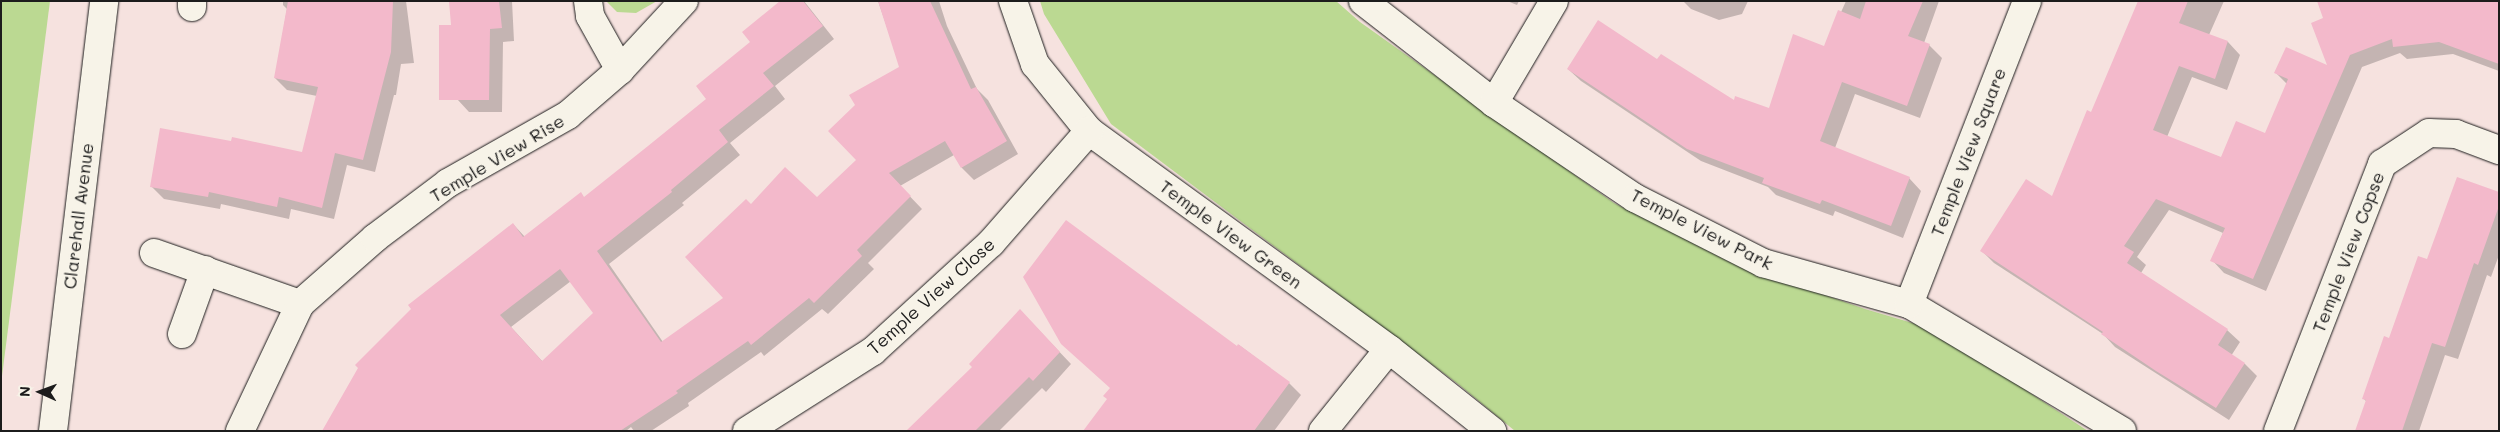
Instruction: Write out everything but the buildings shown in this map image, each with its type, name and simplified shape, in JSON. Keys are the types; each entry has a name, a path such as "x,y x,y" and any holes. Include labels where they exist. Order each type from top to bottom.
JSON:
{"street":[{"name":"Clarehall Avenue","path":"53,431 104,1"},
{"path":"588,1 590,16 620,70"},
{"name":"Temple View Rise","path":"240,431 300,304 375,238 448,183 568,115 620,70 684,1"},
{"name":"Temple View Green","path":"1013,1 1035,64 1089,131 1389,349 1492,431"},
{"name":"Temple View Park","path":"1363,1 1494,103 1635,198 1764,263 1909,304 2122,431"},
{"path":"1494,103 1554,1"},
{"name":"Temple View Square","path":"1909,304 2027,1"},
{"name":"Temple View Close","path":"747,431 873,351 991,243 1089,131"},
{"name":"Temple View Copse","path":"2278,431 2382,164 2429,134 2456,134 2499,150"},
{"path":"154,253 300,304"},
{"path":"182,334 204,270"},
{"path":"1323,431 1389,349"}],"green space":[{"path":"1,1 50,1 1,384"},
{"path":"606,1 657,1 636,13 617,12"},
{"path":"1040,1 1336,1 1360,22 1614,203 1728,261 1865,309 1926,327 2088,431 1515,431 1458,384 1111,124 1044,14"}]}
